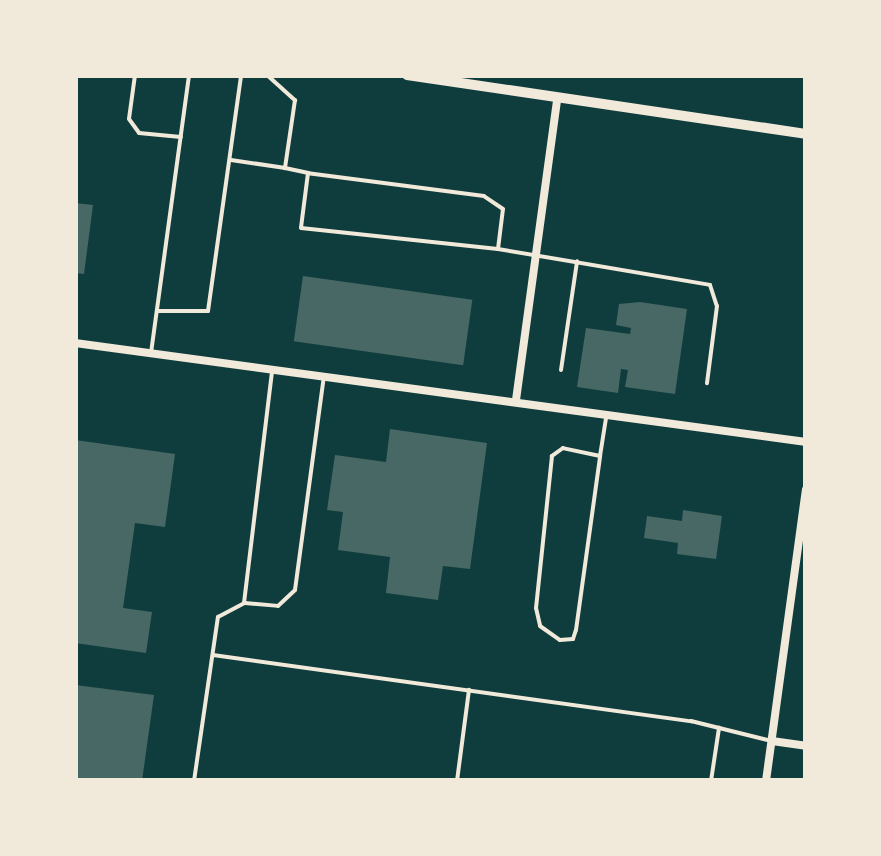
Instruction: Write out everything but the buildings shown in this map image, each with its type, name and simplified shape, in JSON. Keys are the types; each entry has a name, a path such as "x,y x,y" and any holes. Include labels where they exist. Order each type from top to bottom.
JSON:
{"street":[{"path":"407,75 806,134"},
{"path":"516,400 557,99"},
{"path":"75,343 806,442"},
{"path":"766,781 806,490"},
{"path":"772,741 806,746"}],"lane":[{"path":"135,75 129,119 139,132 181,137"},
{"path":"151,354 189,75"},
{"path":"157,310 208,311 241,75"},
{"path":"268,75 295,100 285,168"},
{"path":"229,160 484,196 503,209 498,249"},
{"path":"308,173 301,228 498,249 710,285 717,306 707,383"},
{"path":"560,370 577,261"},
{"path":"244,602 272,369"},
{"path":"194,781 218,617 244,602 278,606 295,590 324,376"},
{"path":"600,456 564,448 552,456 536,608 540,626 560,640 573,639 576,630 606,414"},
{"path":"794,578 806,579"},
{"path":"213,655 718,728 772,741"},
{"path":"457,781 469,690"},
{"path":"711,781 718,728"}]}
